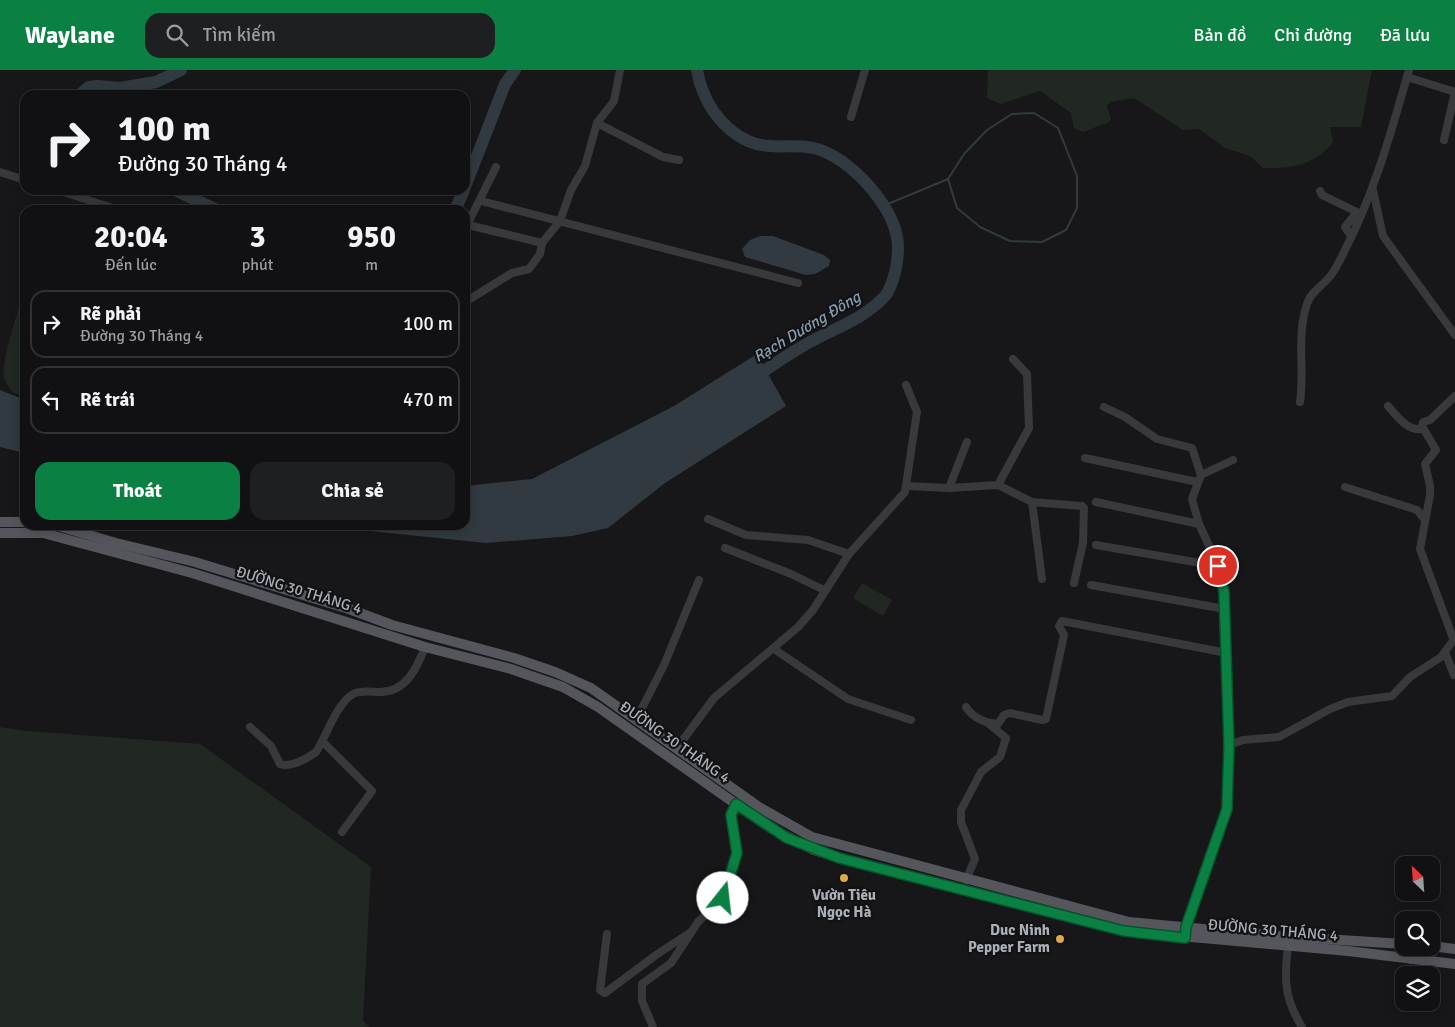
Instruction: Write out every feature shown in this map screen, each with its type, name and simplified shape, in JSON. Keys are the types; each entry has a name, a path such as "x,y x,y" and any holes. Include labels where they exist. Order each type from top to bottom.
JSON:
{"main road":[{"path":"0,522 20,522"},
{"name":"ĐƯỜNG 30 THÁNG 4","path":"0,533 33,530"},
{"name":"ĐƯỜNG 30 THÁNG 4","path":"47,530 344,619 425,647 555,672 591,688 636,720 736,804 787,838 839,858 932,876 966,880 1129,922 1185,933 1455,964"},
{"name":"ĐƯỜNG 30 THÁNG 4","path":"72,530 195,562 348,608 392,625 512,664 598,707 784,823 812,837 932,876 1124,931 1395,944"},
{"path":"192,572 195,562"},
{"path":"344,619 348,608"},
{"path":"839,858 842,846"},
{"path":"1440,947 1455,949"}],"street":[{"path":"470,299 512,273 529,269 540,254 542,244 560,221 571,190 584,166 597,123 614,101 620,70"},
{"path":"851,117 865,70"},
{"path":"1300,402 1303,367 1300,343 1308,301 1313,292 1332,274 1351,236 1359,213 1373,189 1408,73 1455,92 1444,140"},
{"path":"597,123 663,157 679,160"},
{"path":"470,221 496,168"},
{"path":"0,172 20,178"},
{"path":"1373,189 1383,236 1455,335"},
{"path":"1320,191 1322,196 1359,213"},
{"path":"72,195 101,205"},
{"path":"480,201 798,283"},
{"path":"470,228 542,244"},
{"path":"998,485 1021,447 1020,444 1029,428 1027,374 1014,359"},
{"path":"674,753 714,698 774,649 803,621 849,554 900,499 907,486 916,412 906,385"},
{"path":"1229,745 1243,740 1279,738 1330,708 1348,702 1387,698 1397,692 1410,677 1437,661 1445,652 1454,638 1420,549 1430,486 1425,464 1436,450 1423,429 1423,422 1430,420 1455,396"},
{"path":"1388,406 1411,428 1423,429"},
{"path":"1104,407 1125,417 1157,439 1192,448 1199,478 1192,499 1199,524 1218,566 1224,592 1229,745 1227,809 1185,933"},
{"path":"949,488 967,442"},
{"path":"1084,458 1199,478 1233,460"},
{"path":"907,486 949,488 998,485 1032,502 1079,505 1084,508 1083,543 1074,583"},
{"path":"1345,487 1417,510 1425,520"},
{"path":"1032,502 1042,579"},
{"path":"1096,502 1199,524"},
{"path":"708,520 746,535 808,540 849,554"},
{"path":"1096,545 1218,566"},
{"path":"725,548 791,574 824,590"},
{"path":"636,720 664,665 699,580"},
{"path":"1091,585 1225,609"},
{"path":"988,723 998,724 1004,715 1010,714 1042,720 1046,718 1064,635 1059,626 1062,621 1227,653"},
{"path":"250,727 271,746 280,764 283,765 310,757 323,742 333,720 347,699 362,692 390,692 397,689 413,672 425,647"},
{"path":"774,649 848,699 911,720"},
{"path":"1445,652 1454,675"},
{"path":"966,707 970,713 988,723 1006,737 1000,757 982,772 961,810 961,822 975,859 966,880"},
{"path":"323,742 372,791 342,832"},
{"path":"653,1027 642,1001 642,984 671,962 709,909 723,898 737,853 731,815 736,804"},
{"path":"607,934 600,990 603,993 692,932"},
{"path":"1288,946 1284,979 1286,991 1302,1027"}],"shaded area":[{"path":"988,70 1372,70 1361,127 1330,127 1333,142 1326,150 1310,161 1283,168 1263,168 1250,156 1225,148 1199,129 1183,130 1134,98 1110,102 1107,106 1111,119 1109,122 1083,132 1074,128 1071,113 1040,91 1000,104 987,98"},
{"path":"760,236 773,236 824,255 830,260 829,266 815,274 806,275 745,257 742,249 750,240"},
{"path":"20,304 20,395 12,392 4,378 8,346"},
{"path":"757,354 786,406 665,483 608,528 572,536 486,543 360,530 470,530 470,485 532,479 674,406"},
{"path":"0,390 20,398 20,452 0,447"},
{"path":"862,583 892,600 883,616 853,598"},
{"path":"0,727 27,731 200,744 371,867 363,1020 369,1027 0,1027"}],"waterway":[{"name":"Rạch Dương Đông","path":"85,90 89,87 97,86 120,88 156,82 181,70"},
{"name":"Rạch Dương Đông","path":"470,174 505,84 515,70"},
{"name":"Rạch Dương Đông","path":"697,70 699,81 708,102 729,129 748,141 757,144 814,148 836,157 873,191 891,220 896,235 898,249 896,268 891,286 885,296 859,317 808,343 754,378"},
{"path":"883,206 948,179 964,154 987,130 1012,114 1034,113 1058,128 1077,176 1077,208 1066,230 1042,242 1010,241 980,227 957,208 948,179"},
{"name":"Rạch Dương Đông","path":"186,195 206,205"},
{"name":"Rạch Dương Đông","path":"457,205 462,195"}],"place":[{"name":"Vườn Tiêu Ngọc Hà","path":"844,878"},
{"name":"Duc Ninh Pepper Farm","path":"1060,939"}],"route":[{"path":"723,898 737,853 735,830 731,815 736,804 787,838 814,850 839,858 931,880 1050,913 1124,931 1185,938 1186,927 1222,828 1227,809 1229,785 1227,653 1224,592 1218,566"}]}
